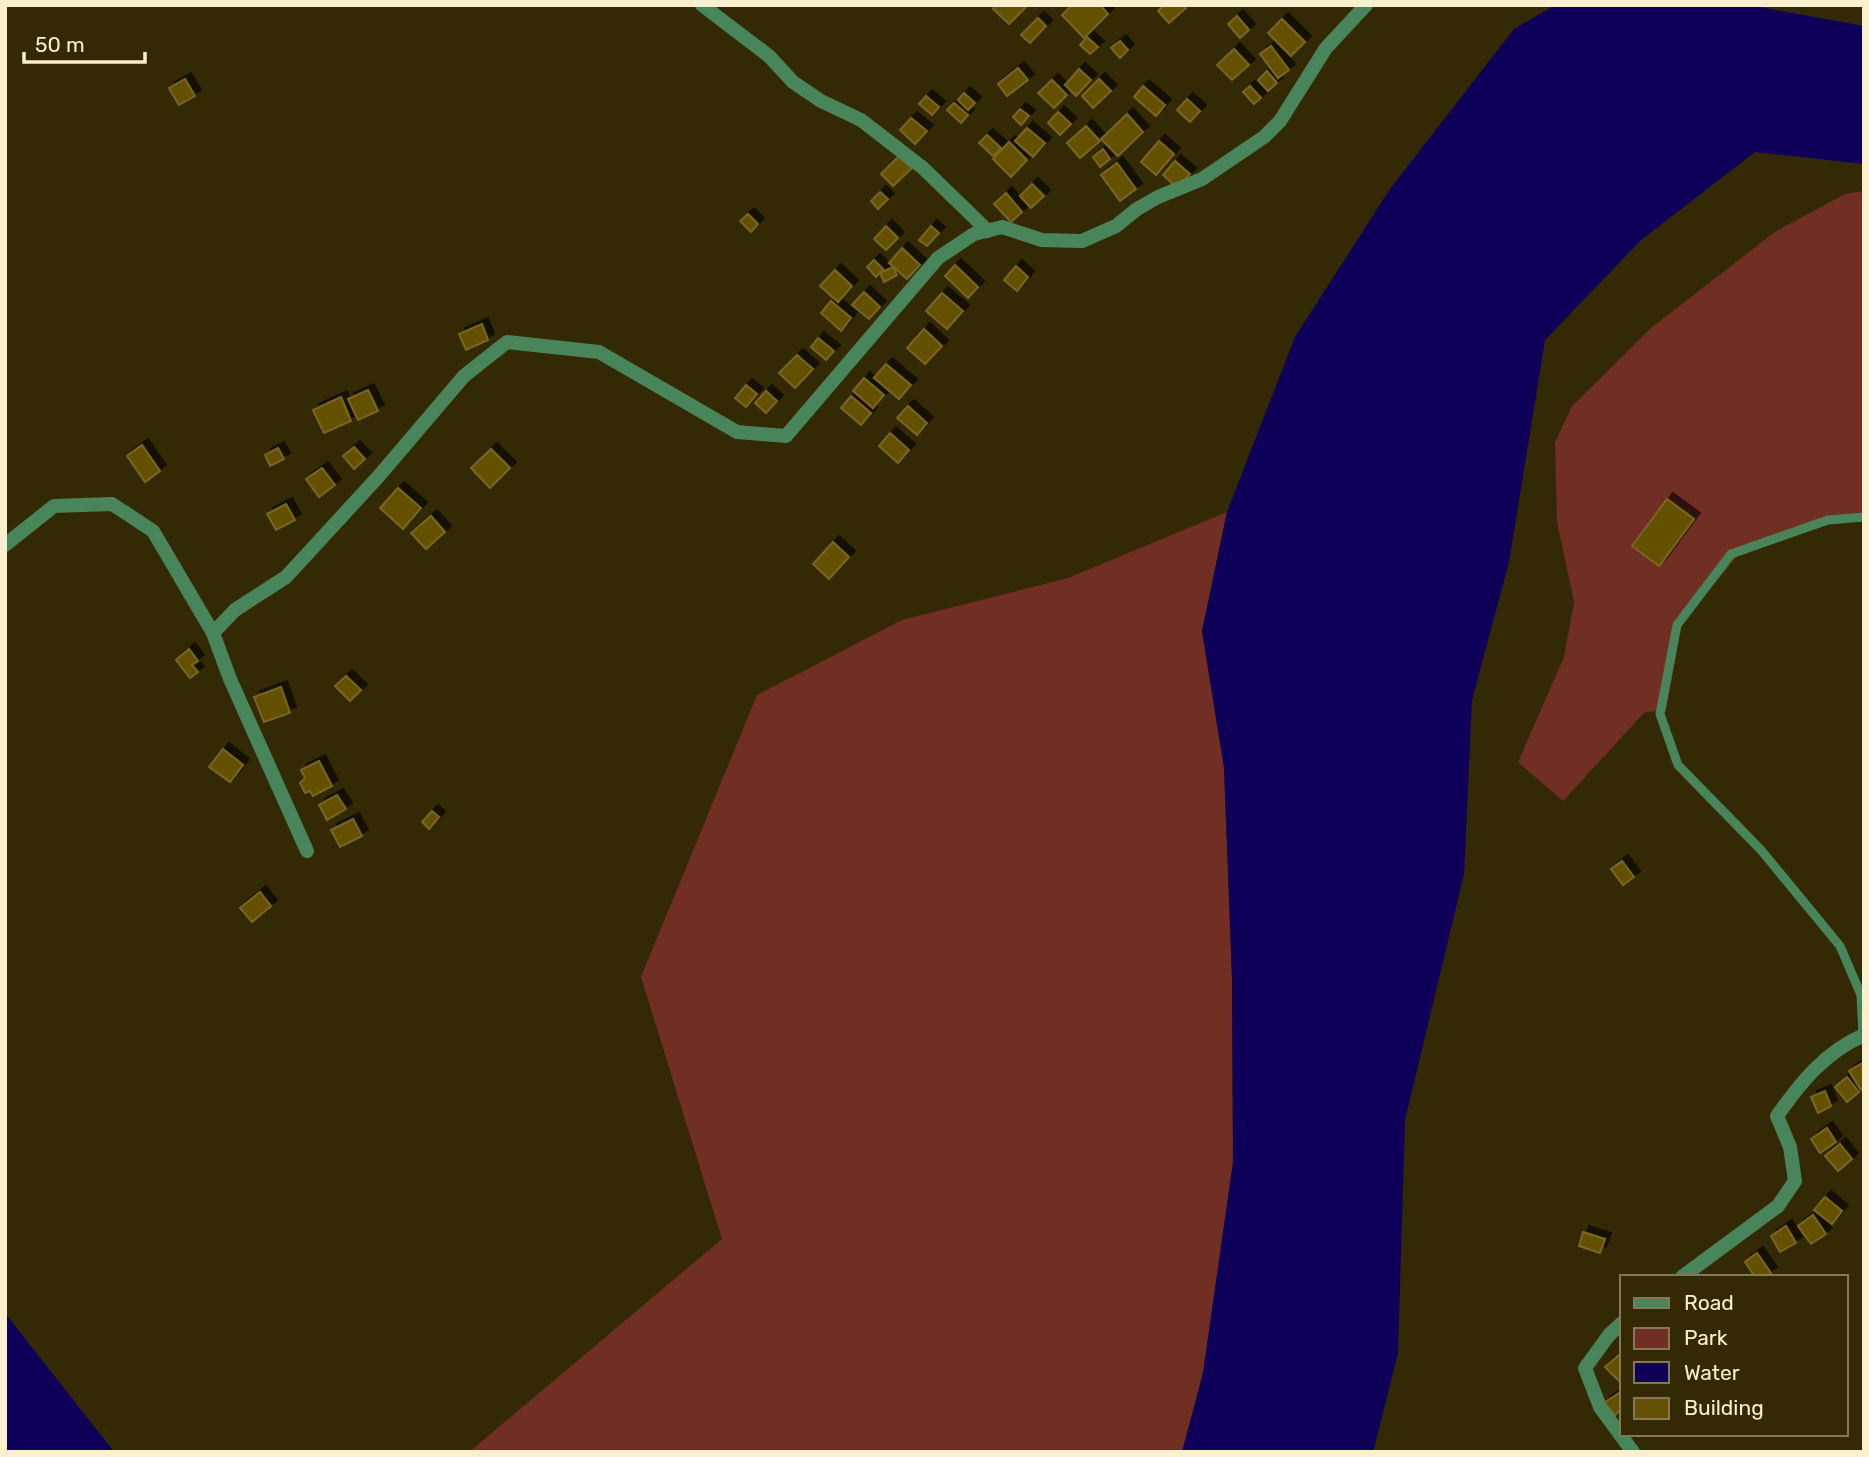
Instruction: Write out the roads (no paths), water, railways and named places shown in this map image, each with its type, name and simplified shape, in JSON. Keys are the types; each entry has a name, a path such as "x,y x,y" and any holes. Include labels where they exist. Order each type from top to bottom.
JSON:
{"street":[{"path":"702,5 769,56 793,82 821,101 861,120 923,168 988,231"},
{"path":"213,633 235,611 286,577 378,477 464,376 507,342 598,352 737,432 786,436 938,258 974,234 1002,227 1042,240 1082,241 1116,226 1158,197 1202,179 1264,138 1280,121 1326,48 1366,5"},
{"path":"5,545 54,506 112,504 153,531 213,633 230,679 307,851"},
{"path":"1685,1275 1779,1206 1795,1181 1790,1147 1777,1116 1797,1087 1830,1052 1863,1035"},
{"path":"1620,1325 1609,1335 1585,1368 1600,1407 1620,1434"},
{"path":"1621,1436 1633,1452"}],"lane":[{"path":"1863,1035 1861,995 1840,946 1761,850 1678,765 1660,714 1677,625 1731,554 1828,520 1864,517"}],"water":[{"path":"1555,5 1748,5 1864,26 1864,164 1755,152 1641,240 1545,340 1509,562 1472,700 1464,874 1405,1120 1398,1353 1373,1452 1182,1452 1203,1373 1233,1162 1232,978 1224,768 1202,631 1227,512 1295,337 1390,189 1514,29"},
{"path":"5,1313 114,1452 5,1452"}]}
